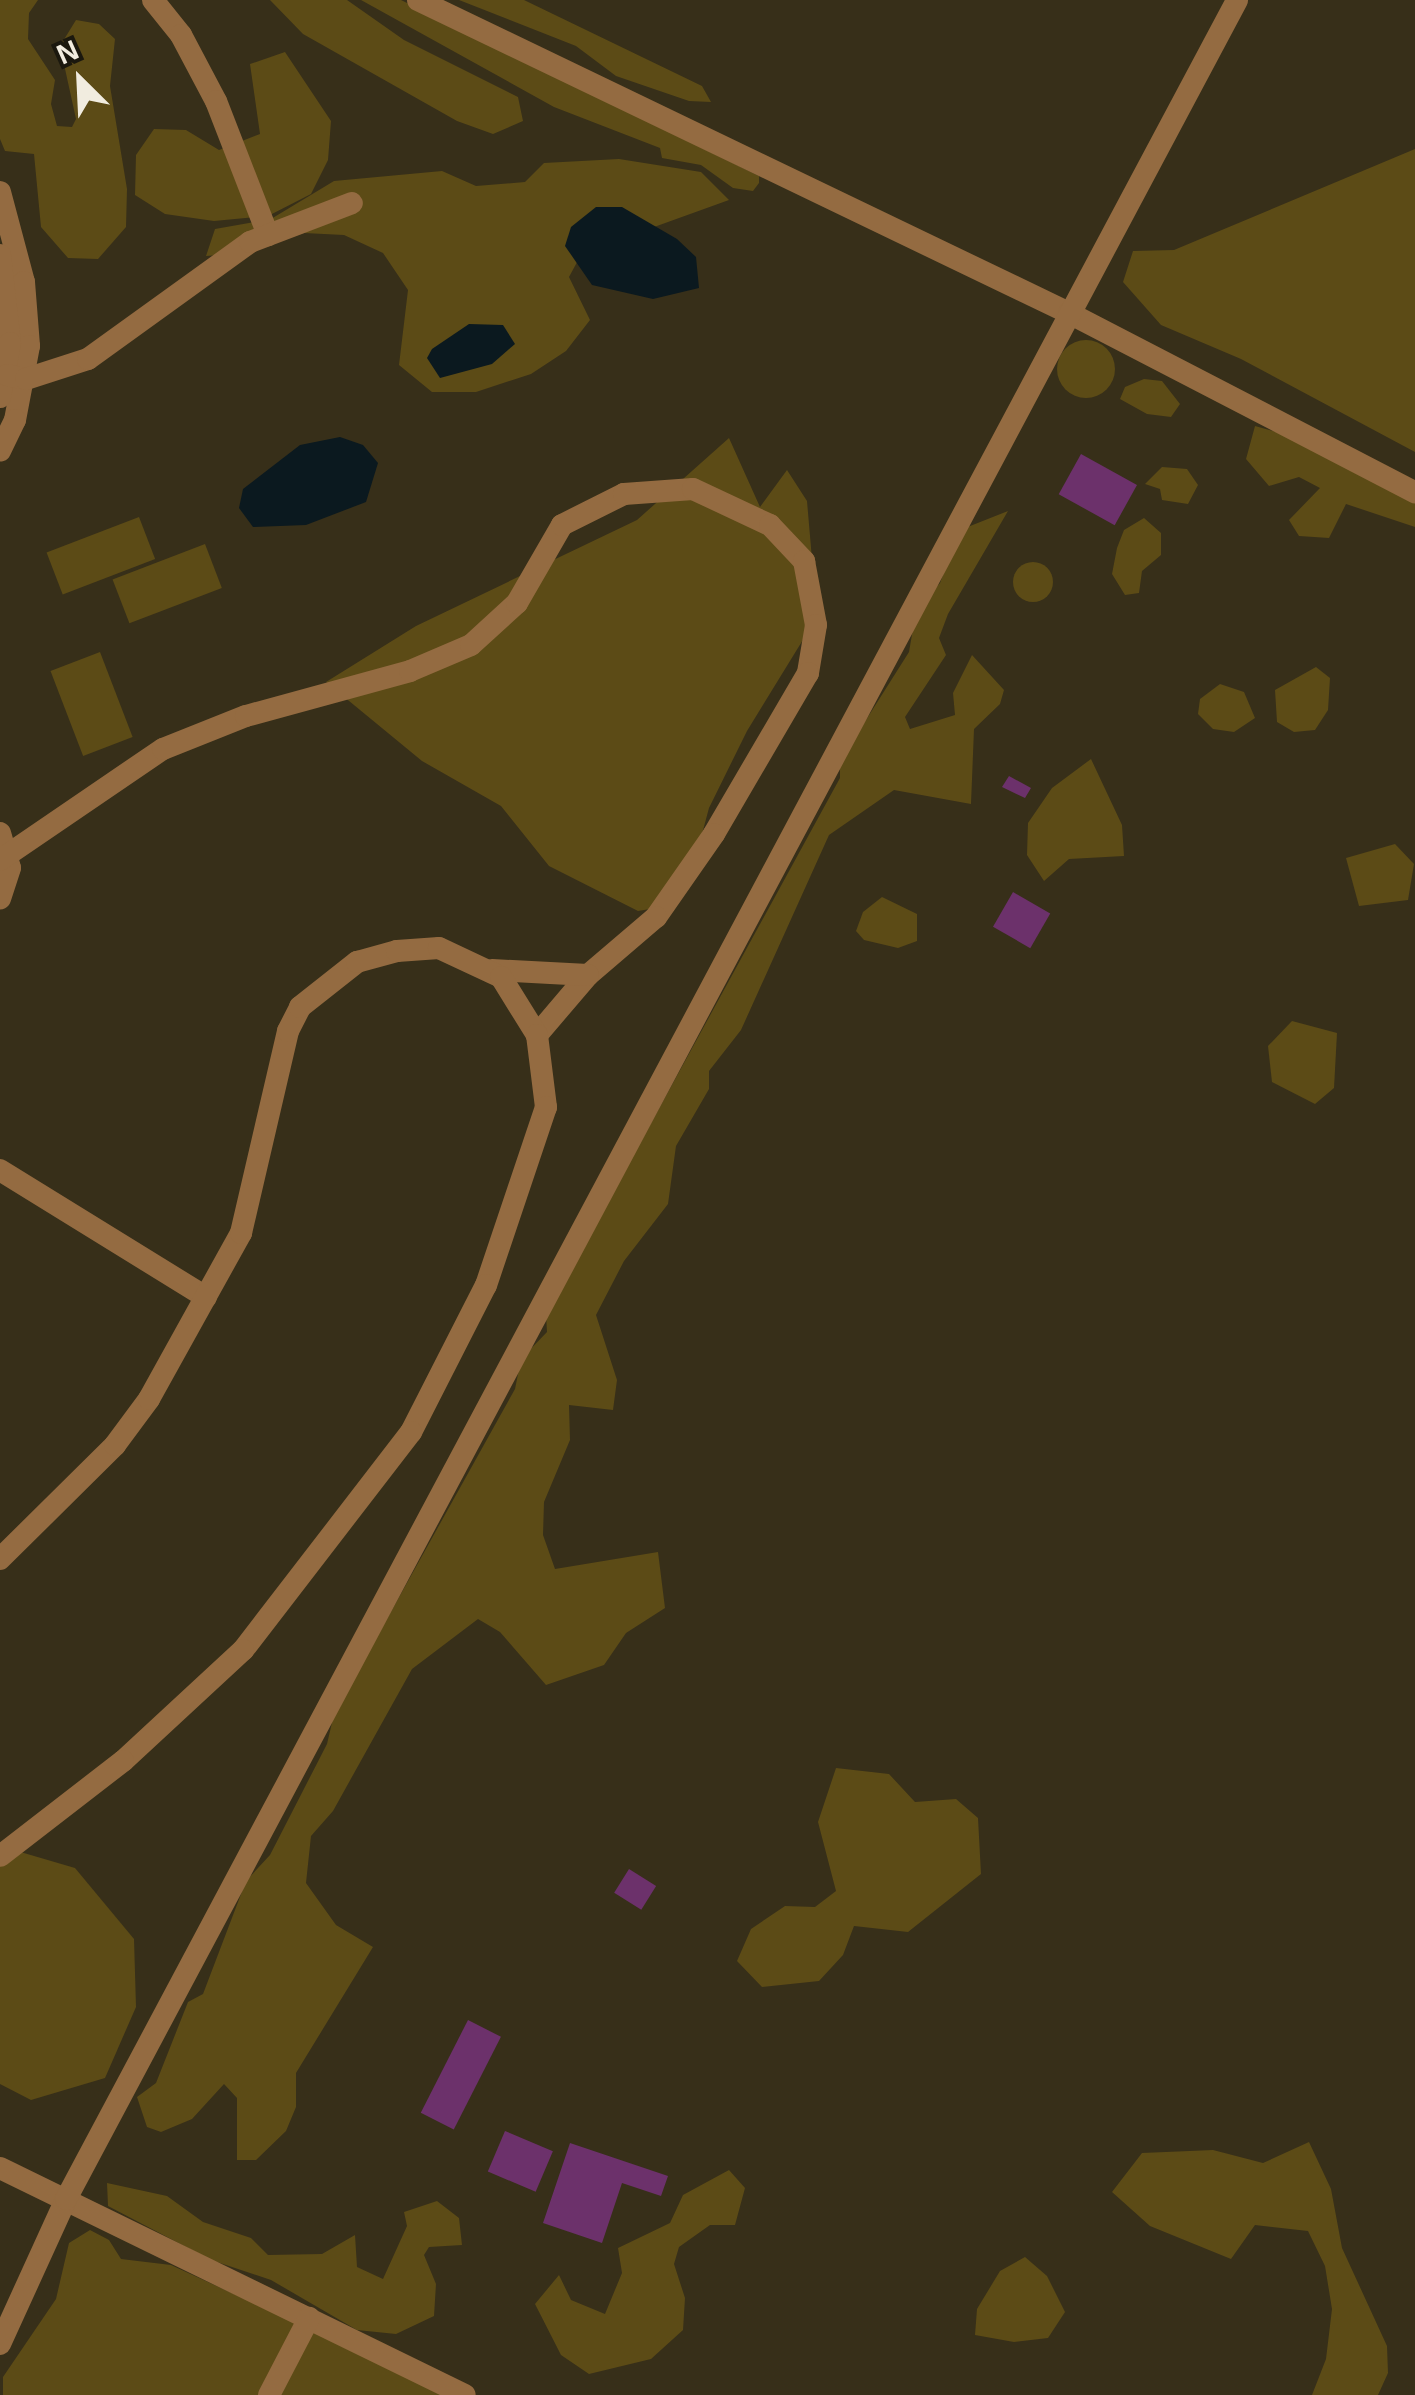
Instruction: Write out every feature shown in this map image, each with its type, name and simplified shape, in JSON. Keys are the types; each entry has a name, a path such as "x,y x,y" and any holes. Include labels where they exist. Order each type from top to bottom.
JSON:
{"street":[{"path":"153,0 181,35 216,101 268,235"},
{"path":"418,0 1069,313 1415,492"},
{"path":"0,2344 66,2199 1237,0"},
{"path":"0,192 6,227 24,282 0,451"},
{"path":"11,384 88,360 173,292 268,235 352,203"},
{"path":"0,255 11,384"},
{"path":"4,858 163,749 246,716 410,671 471,645 516,603 562,525 624,494 693,489 791,541 813,594 811,658 714,834 656,917 588,975 537,1035"},
{"path":"0,832 4,858 0,898"},
{"path":"0,1559 114,1445 149,1399 206,1297 241,1232 288,1031 300,1007 357,962 398,951 439,948 492,970 588,975"},
{"path":"0,1856 123,1761 243,1650 411,1432 486,1285 546,1108 537,1035 520,1000 492,970"},
{"path":"0,1170 206,1297"},
{"path":"0,2168 465,2395"},
{"path":"269,2395 309,2318"}],"shaded area":[{"path":"0,0 38,0 29,13 28,39 55,80 51,104 57,126 72,127 76,119 60,46 76,20 99,24 115,39 110,86 127,189 126,227 98,259 68,258 41,227 34,154 5,151 0,139"},
{"path":"270,0 347,0 404,40 518,97 523,121 493,134 457,121 303,34"},
{"path":"361,0 401,0 759,176 759,183 753,191 733,188 701,165 662,158 660,148 554,107"},
{"path":"459,0 524,0 702,86 711,102 689,101 616,76 576,46"},
{"path":"285,52 331,121 328,160 311,194 268,216 214,221 165,214 135,195 136,155 154,129 186,130 219,150 260,134 250,64"},
{"path":"1415,149 1415,452 1241,359 1161,325 1123,282 1133,251 1174,250"},
{"path":"619,159 701,172 729,200 582,253 569,277 590,320 566,351 531,374 476,392 432,392 399,365 408,290 383,253 344,235 304,233 245,253 206,256 215,229 271,219 334,181 442,171 476,186 525,182 544,163"},
{"path":"596,207 622,207 677,239 696,257 699,288 653,299 592,285 565,246 571,227"},
{"path":"469,324 503,325 515,344 492,364 440,378 427,358 432,349"},
{"path":"1086,340 1107,348 1115,369 1107,390 1086,398 1065,390 1057,369 1065,348"},
{"path":"1144,379 1162,381 1180,404 1171,417 1147,414 1120,399 1125,387"},
{"path":"1255,426 1294,437 1415,501 1415,527 1346,504 1329,538 1299,536 1289,520 1320,488 1299,477 1269,486 1246,459"},
{"path":"340,437 363,445 378,463 366,502 306,525 253,527 239,508 243,489 300,445"},
{"path":"729,438 760,507 787,470 807,501 817,617 747,731 709,808 695,860 668,906 638,911 549,866 501,806 422,761 326,682 416,626 637,520"},
{"path":"1162,467 1187,469 1198,485 1188,504 1162,500 1160,489 1145,484"},
{"path":"1008,511 948,614 939,638 946,655 905,717 910,729 955,715 953,693 972,655 1004,690 1000,704 974,729 971,804 894,790 829,835 741,1030 709,1071 709,1089 676,1146 668,1204 624,1261 596,1315 617,1380 613,1410 569,1405 570,1440 544,1502 543,1535 555,1569 658,1552 665,1608 626,1633 604,1665 546,1685 500,1632 478,1619 412,1669 333,1811 311,1836 306,1883 336,1925 373,1947 296,2073 296,2107 286,2131 256,2160 237,2160 237,2098 224,2084 192,2119 161,2132 147,2127 137,2097 156,2083 188,2002 203,1994 246,1881 270,1855 327,1744 334,1714 515,1389 521,1359 547,1332 546,1315 840,778 840,761 909,652 916,611 940,583 960,530"},
{"path":"139,517 155,559 63,594 47,552"},
{"path":"1144,518 1161,533 1161,555 1142,571 1139,593 1125,595 1112,574 1117,548 1124,530"},
{"path":"205,544 222,588 129,623 113,579"},
{"path":"1033,562 1047,568 1053,582 1047,596 1033,602 1019,596 1013,582 1019,568"},
{"path":"100,652 133,737 83,756 51,671"},
{"path":"1316,667 1330,678 1328,710 1315,730 1294,732 1277,722 1275,690"},
{"path":"1220,684 1244,692 1255,718 1234,732 1213,729 1198,714 1200,699"},
{"path":"1091,759 1122,825 1124,856 1069,859 1044,881 1027,855 1028,823 1052,788"},
{"path":"1395,844 1414,864 1408,900 1359,906 1346,858"},
{"path":"882,897 917,914 917,941 898,948 864,940 856,931 863,912"},
{"path":"1292,1021 1337,1033 1334,1088 1315,1104 1272,1082 1268,1046"},
{"path":"836,1768 889,1774 915,1802 956,1799 978,1818 981,1874 908,1932 854,1926 843,1955 819,1981 762,1987 737,1961 751,1929 785,1906 815,1907 836,1891 818,1822"},
{"path":"0,1846 75,1868 134,1939 136,2007 105,2078 31,2100 0,2084"},
{"path":"1309,2142 1331,2189 1342,2248 1387,2346 1388,2373 1378,2395 1312,2395 1326,2359 1332,2309 1325,2266 1308,2231 1255,2225 1231,2259 1150,2226 1112,2192 1142,2153 1213,2150 1263,2163"},
{"path":"729,2170 745,2188 735,2225 710,2225 679,2247 674,2264 685,2298 683,2330 651,2359 589,2374 561,2355 535,2304 559,2275 571,2300 605,2314 622,2273 618,2248 670,2223 683,2195"},
{"path":"107,2183 167,2196 203,2222 251,2238 268,2255 322,2254 355,2235 357,2267 383,2279 407,2226 404,2212 437,2201 459,2218 462,2245 429,2247 424,2255 436,2284 434,2316 396,2334 357,2330 271,2280 211,2260 108,2206"},
{"path":"90,2230 109,2240 121,2259 171,2265 453,2395 3,2395 3,2377 56,2299 69,2243"},
{"path":"1025,2257 1047,2276 1065,2312 1048,2338 1014,2342 975,2335 977,2309 1000,2271"}],"building":[{"path":"1081,454 1137,485 1115,525 1059,494"},
{"path":"1009,776 1031,788 1025,798 1002,787"},
{"path":"1013,892 1050,914 1030,948 993,927"},
{"path":"629,1869 656,1886 641,1910 614,1893"},
{"path":"468,2020 501,2037 454,2129 421,2113"},
{"path":"505,2131 553,2151 536,2192 488,2172"},
{"path":"570,2143 668,2176 661,2196 622,2183 602,2243 543,2223"}]}
